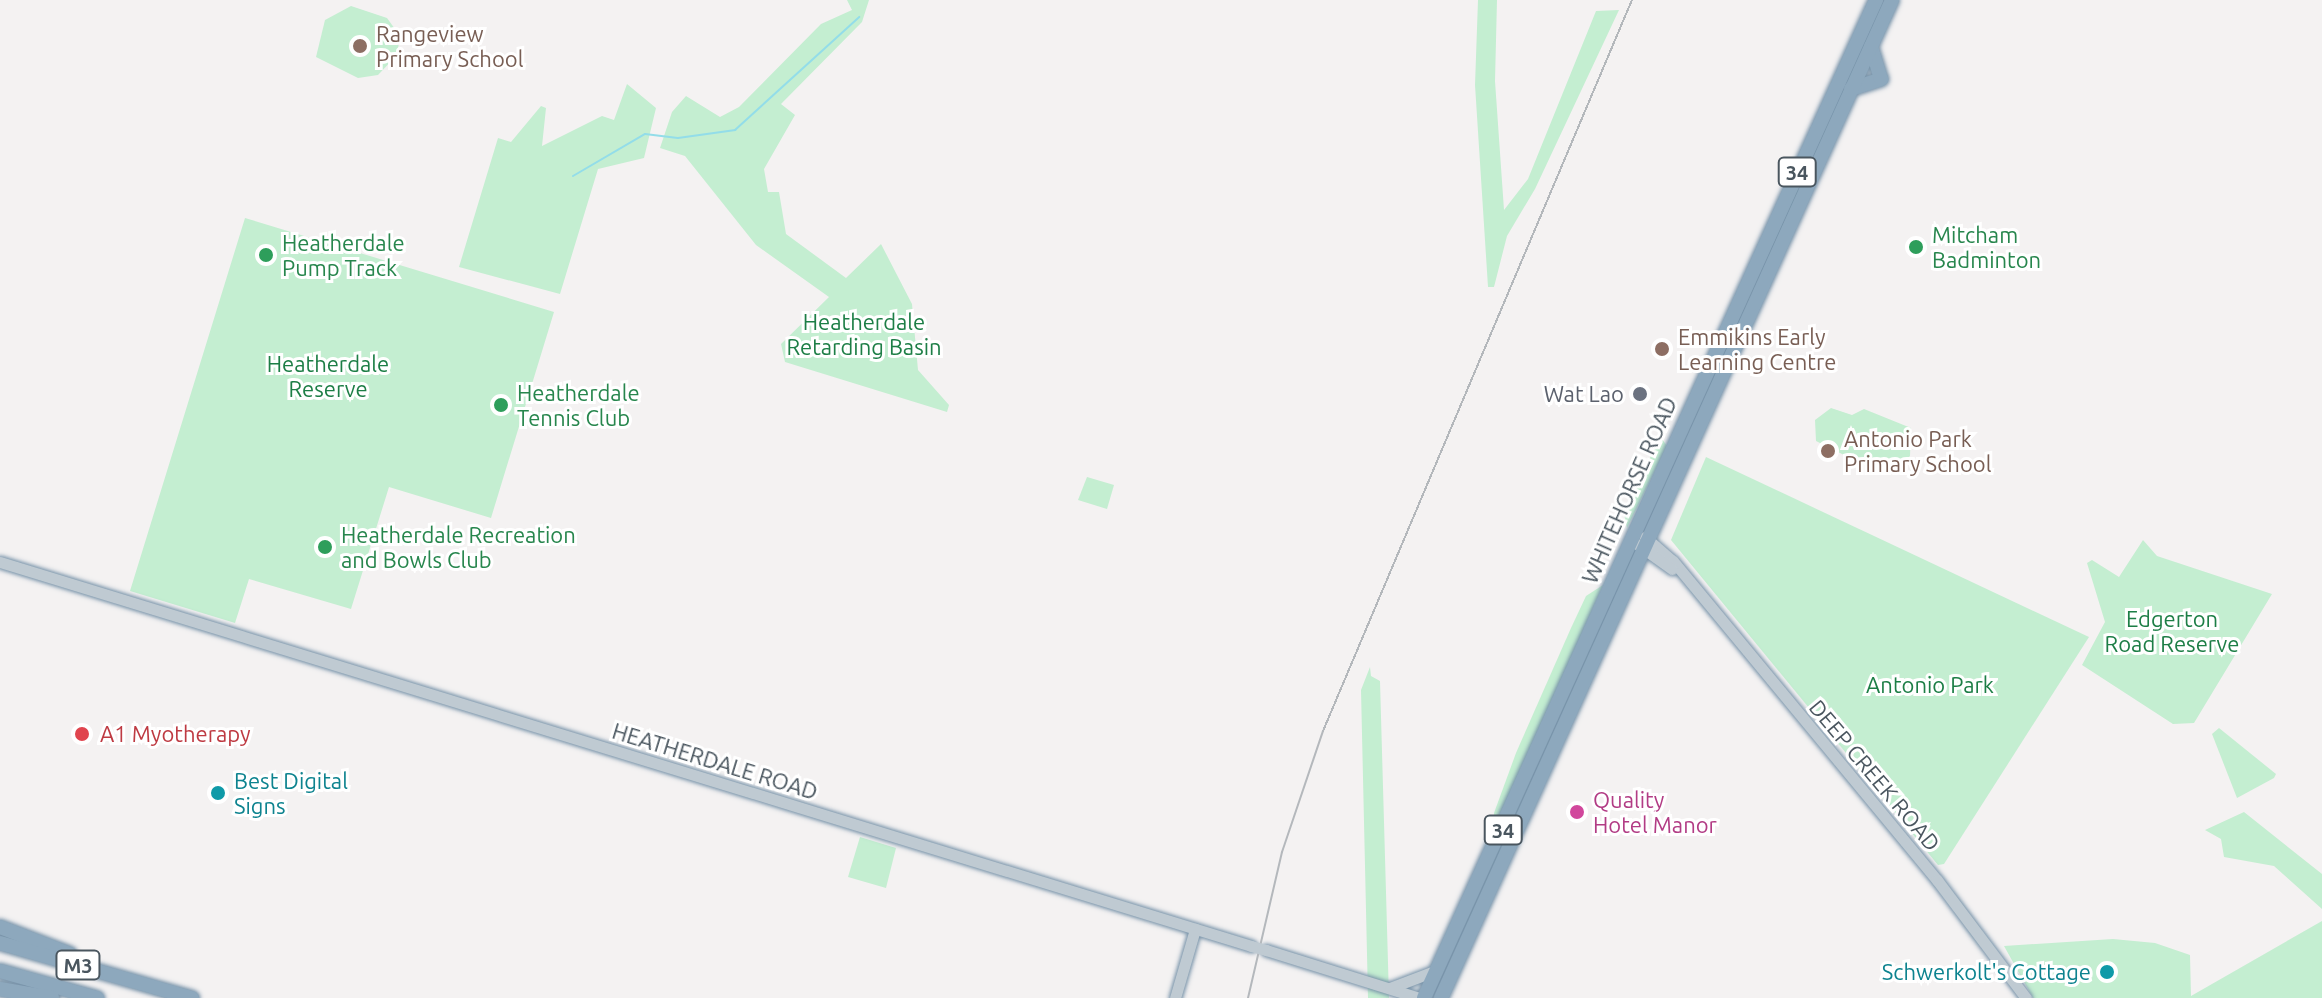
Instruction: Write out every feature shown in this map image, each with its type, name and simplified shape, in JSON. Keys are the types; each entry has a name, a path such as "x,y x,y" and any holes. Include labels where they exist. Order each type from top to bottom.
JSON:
{"highway":[{"name":"WHITEHORSE ROAD","path":"1422,998 1448,952 1639,538 1876,0"},
{"name":"WHITEHORSE ROAD","path":"1639,538 1665,499 1892,0"},
{"path":"1851,89 1881,79 1871,45"},
{"path":"0,927 156,987"},
{"name":"M3","path":"0,943 192,998"},
{"name":"WHITEHORSE ROAD","path":"1441,998 1448,952"},
{"name":"M3","path":"0,971 97,998"},
{"path":"0,989 52,998"}],"main road":[{"path":"1664,551 1658,532 1665,499"},
{"name":"DEEP CREEK ROAD","path":"1639,538 1664,551 1955,903 2026,998"},
{"name":"DEEP CREEK ROAD","path":"1639,538 1687,582"},
{"name":"HEATHERDALE ROAD","path":"0,562 1266,950 1388,991 1422,998"},
{"path":"1175,998 1195,929"},
{"path":"1388,991 1438,968"}],"green space":[{"name":"Heatherdale Retarding Basin","path":"847,0 869,0 862,22 781,104 795,115 764,169 768,192 779,192 786,234 846,278 881,244 912,304 918,370 949,405 947,412 785,362 781,344 829,297 756,245 685,156 660,148 672,112 686,96 720,117 739,107 821,24 852,10"},
{"path":"1478,0 1497,0 1495,81 1504,210 1528,179 1596,11 1619,10 1535,189 1507,236 1494,287 1488,287 1475,85"},
{"path":"351,6 387,18 400,36 397,55 378,75 358,78 316,57 325,20"},
{"path":"627,84 656,108 644,158 598,169 560,294 459,267 498,138 511,142 541,106 546,108 542,146 602,116 614,120"},
{"name":"Heatherdale Reserve","path":"245,218 554,312 491,518 389,487 351,609 249,579 235,623 130,591"},
{"path":"1831,408 1852,415 1864,409 1911,428 1910,456 1894,472 1864,465 1816,441 1815,420"},
{"path":"1660,436 1667,446 1627,528 1624,514"},
{"name":"Antonio Park","path":"1706,457 2089,637 1944,864 1938,865 1671,540"},
{"path":"1087,477 1114,485 1107,509 1078,500"},
{"name":"Edgerton Road Reserve","path":"2143,540 2157,556 2272,594 2194,723 2173,724 2082,665 2105,622 2087,563 2092,560 2119,577"},
{"path":"1603,585 1495,826 1494,813 1516,753 1571,628 1586,596"},
{"path":"1370,667 1371,676 1380,681 1389,998 1368,998 1361,690"},
{"path":"2219,728 2276,774 2274,778 2237,798 2212,734"},
{"path":"2244,812 2322,874 2322,909 2274,866 2224,857 2221,839 2205,830"},
{"path":"860,837 896,848 886,888 848,877"},
{"path":"2322,921 2322,998 2033,998 2004,946 2113,939 2155,943 2190,955 2191,996"}],"waterway":[{"path":"573,176 645,134 678,138 735,130 859,17"}],"railway":[{"path":"1248,998 1282,852 1323,731 1632,0"}],"place":[{"name":"Rangeview Primary School","path":"360,46"},
{"name":"Mitcham Badminton","path":"1916,247"},
{"name":"Heatherdale Pump Track","path":"266,255"},
{"name":"Emmikins Early Learning Centre","path":"1662,349"},
{"name":"Wat Lao","path":"1640,394"},
{"name":"Heatherdale Tennis Club","path":"501,405"},
{"name":"Antonio Park Primary School","path":"1828,451"},
{"name":"Heatherdale Recreation and Bowls Club","path":"325,547"},
{"name":"A1 Myotherapy","path":"82,734"},
{"name":"Best Digital Signs","path":"218,793"},
{"name":"Quality Hotel Manor","path":"1577,812"},
{"name":"Schwerkolt's Cottage","path":"2107,972"}]}
